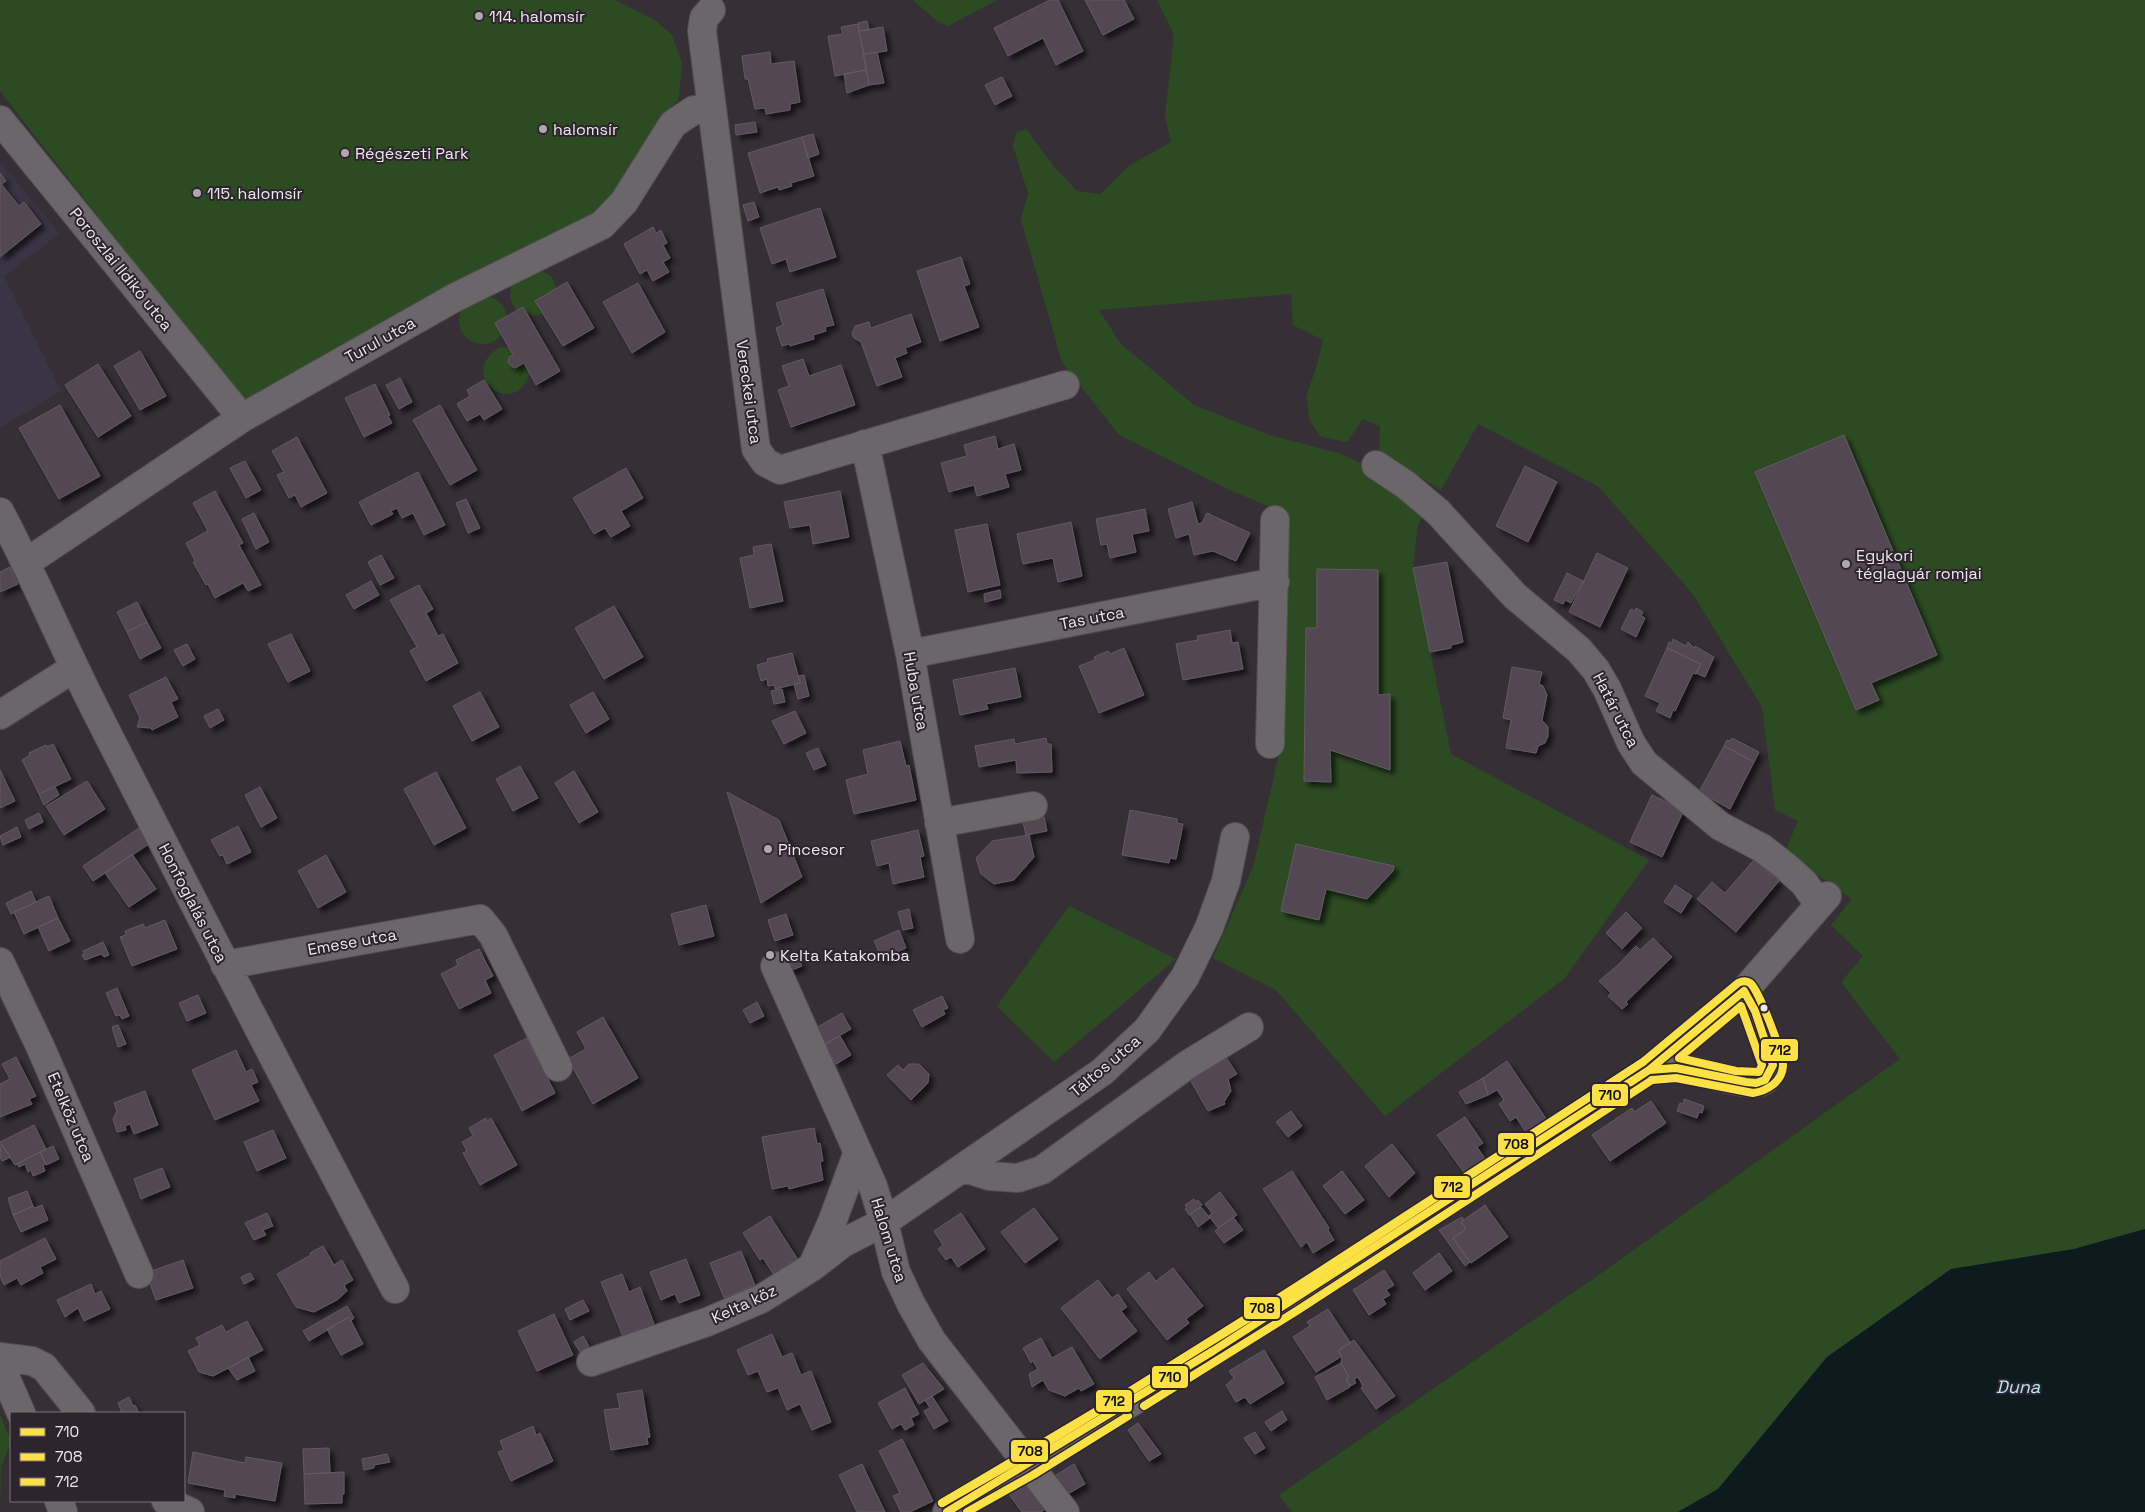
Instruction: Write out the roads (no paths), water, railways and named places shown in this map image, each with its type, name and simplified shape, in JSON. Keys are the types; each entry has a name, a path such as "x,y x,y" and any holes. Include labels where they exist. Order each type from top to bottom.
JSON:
{"street":[{"name":"Vereckei utca","path":"711,10 704,18 702,31 711,109 756,449 765,462 780,470 1065,384"},
{"name":"Turul utca","path":"27,562 242,418 454,298 602,225 624,202 672,124 694,110 711,109"},
{"name":"Poroszlai Ildikó utca","path":"0,120 242,418"},
{"name":"Huba utca","path":"865,444 910,654 960,939"},
{"name":"Határ utca","path":"1376,465 1406,485 1438,512 1516,596 1580,650 1600,676 1631,743 1644,763 1720,826 1762,848 1823,900 1744,992"},
{"name":"Honfoglalás utca","path":"0,512 27,562 74,668 225,965 395,1289"},
{"path":"1270,744 1276,520"},
{"name":"Tas utca","path":"910,654 1275,582"},
{"path":"0,715 74,668"},
{"path":"940,823 1033,806"},
{"name":"Táltos utca","path":"884,1222 1102,1072 1147,1030 1185,976 1209,928 1226,881 1236,837"},
{"name":"Emese utca","path":"225,965 480,919 493,935 558,1067"},
{"name":"Etelköz utca","path":"0,962 40,1046 140,1274"},
{"name":"Halom utca","path":"775,966 873,1186 896,1272 911,1304 932,1341 1065,1512"},
{"path":"947,1512 1028,1466 1293,1302 1650,1070 1744,992 1756,1011 1773,1065 1764,1081 1754,1083 1740,1082 1677,1068 1650,1070"},
{"path":"964,1168 989,1176 1018,1178 1042,1170 1187,1065 1249,1027"},
{"path":"812,1267 832,1222 858,1152"},
{"name":"Kelta köz","path":"591,1362 707,1322 761,1299 812,1267 843,1243 884,1222"},
{"path":"0,1357 25,1359 44,1366 80,1412"},
{"path":"0,1366 21,1412"},
{"path":"168,1502 190,1512"}],"water":[{"name":"Duna","path":"2145,1229 2145,1512 1678,1512 1718,1489 1827,1357 1951,1269 2074,1249"}],"place":[{"name":"114. halomsír","path":"479,16"},
{"name":"halomsír","path":"543,129"},
{"name":"Régészeti Park","path":"345,153"},
{"name":"115. halomsír","path":"197,193"},
{"name":"Egykori téglagyár romjai","path":"1846,564"},
{"name":"Pincesor","path":"768,849"},
{"name":"Kelta Katakomba","path":"770,955"}]}
